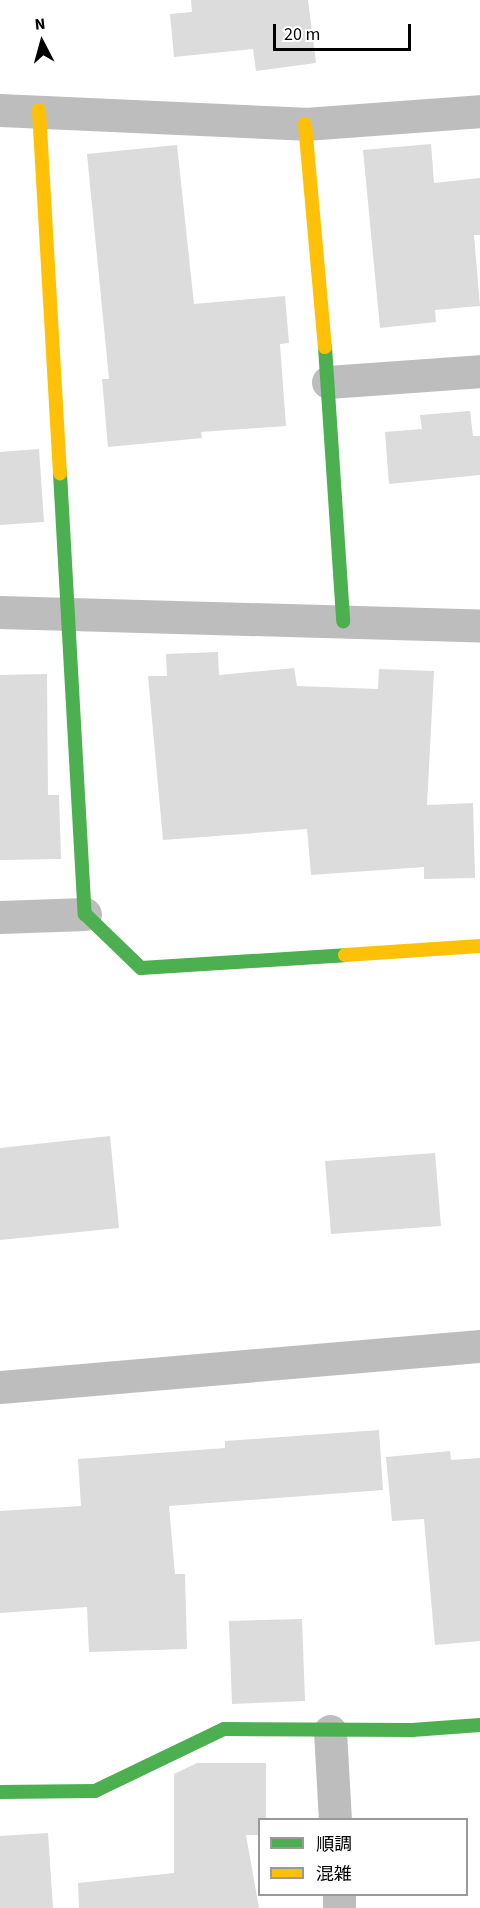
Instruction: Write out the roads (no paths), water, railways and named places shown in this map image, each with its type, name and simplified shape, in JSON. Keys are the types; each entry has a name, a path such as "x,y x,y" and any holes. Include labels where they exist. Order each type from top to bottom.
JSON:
{"street":[{"path":"0,110 305,124 480,111"},
{"path":"39,110 66,614 85,914 141,968 480,946"},
{"path":"305,124 328,382 343,621"},
{"path":"328,382 480,371"},
{"path":"0,612 480,625"},
{"path":"0,917 85,914"},
{"path":"0,1387 480,1346"},
{"path":"0,1792 95,1791 224,1730 412,1730 480,1725"},
{"path":"330,1731 335,1818"}]}
